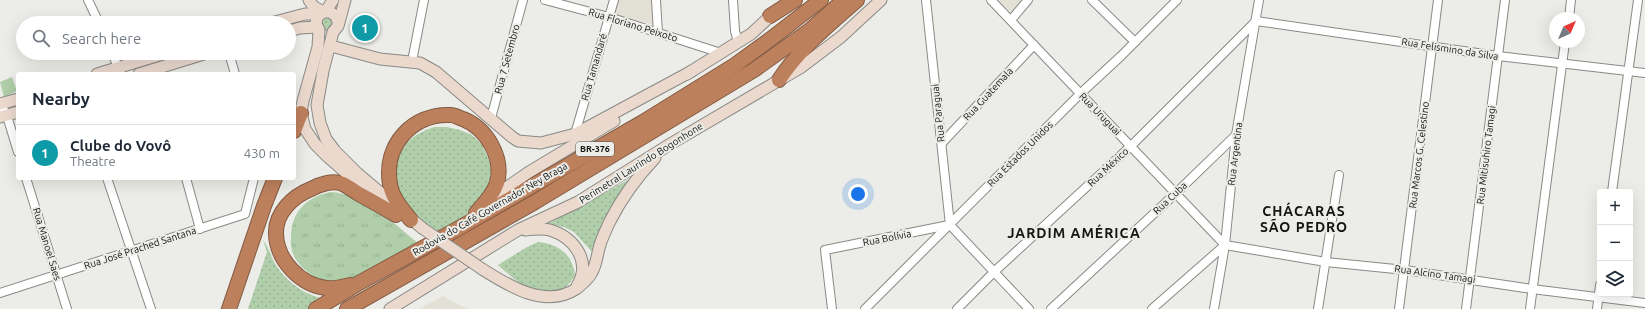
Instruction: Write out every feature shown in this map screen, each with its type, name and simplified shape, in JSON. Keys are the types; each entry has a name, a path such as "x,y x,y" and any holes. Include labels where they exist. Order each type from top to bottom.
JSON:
{"highway":[{"path":"770,16 795,0"},
{"name":"Rodovia do Café Governador Ney Braga","path":"316,309 358,283 461,227 642,122 735,65 821,0"},
{"name":"Rodovia do Café Governador Ney Braga","path":"347,309 535,202 754,70 810,30 844,0"},
{"path":"779,80 788,67 810,43 857,0"},
{"path":"296,127 301,113"},
{"path":"417,224 395,199 390,184 390,156 396,143 410,127 430,118 452,115 477,126 489,140 498,165 498,175 493,193 487,202 461,227"},
{"path":"229,309 275,180"},
{"path":"358,283 334,288 325,288 304,280 292,270 284,260 276,234 285,206 302,192 330,183 342,184 396,215"}],"main road":[{"path":"309,0 323,13"},
{"path":"333,0 316,21 318,29 318,47 301,113 305,129 316,144 360,187 405,221 417,224"},
{"path":"345,0 323,71 317,105 320,123 326,139 335,151 357,173 417,224 482,269 519,292 533,297 549,299 564,297 585,282 592,272 604,234 624,197 643,171 672,143"},
{"path":"487,202 529,172 622,116 751,34 788,0"},
{"name":"Perimetral Laurindo Bogonhone","path":"390,309 518,230 578,202 672,143 800,68 841,37 881,0"},
{"path":"296,16 305,14 333,13 336,16 336,27"},
{"path":"296,29 318,29 324,33 336,27"},
{"path":"331,46 380,59 420,63 436,72 518,141 541,143 575,134 692,71"},
{"path":"108,72 120,70 145,60"},
{"path":"155,72 188,60"},
{"path":"1,104 16,100"},
{"path":"3,116 16,113"},
{"path":"518,230 537,228 549,230 563,236 573,244 580,255 583,265 579,282 574,291"}],"street":[{"path":"88,0 96,16"},
{"path":"412,61 424,0"},
{"name":"Rua 7 Setembro","path":"491,118 522,0"},
{"name":"Rua Floriano Peixoto","path":"545,0 608,17 658,34 698,44 721,53"},
{"name":"Rua Tamandaré","path":"575,134 614,0"},
{"path":"656,0 658,34"},
{"path":"733,0 735,31 738,42"},
{"name":"Rua Paraguai","path":"926,0 950,225"},
{"name":"Rua Uruguai","path":"991,0 1225,245"},
{"path":"1011,20 1028,0"},
{"path":"1092,0 1135,42"},
{"name":"Rua Estados Unidos","path":"865,309 1080,94 1177,0"},
{"name":"Rua Argentina","path":"1214,309 1225,245 1236,135 1259,0"},
{"name":"Rua Marcos G. Celestino","path":"1399,309 1438,0"},
{"name":"Rua Mitisuhiro Tamagi","path":"1466,309 1505,0"},
{"path":"1570,12 1571,0"},
{"path":"1612,189 1638,0"},
{"name":"Rua Felismino da Silva","path":"1256,21 1498,56 1645,73"},
{"name":"Rua México","path":"957,309 995,271 1130,146 1256,21"},
{"name":"Rua Guatemala","path":"942,143 1034,45"},
{"path":"1530,309 1564,48"},
{"path":"115,60 120,70"},
{"path":"151,60 155,72"},
{"path":"231,60 234,72"},
{"path":"1,104 3,116 16,147"},
{"name":"Rua Cuba","path":"1051,309 1236,135"},
{"path":"1318,309 1339,175"},
{"name":"Rua Manoel Saes","path":"27,180 68,309"},
{"path":"108,180 132,250 150,309"},
{"path":"187,180 200,229"},
{"name":"Rua José Prached Santana","path":"0,293 245,214 254,180"},
{"path":"950,225 995,271 1029,309"},
{"name":"Rua Bolívia","path":"832,309 825,250 950,225"},
{"path":"1152,309 1225,245"},
{"name":"Rua Alcino Tamagi","path":"1225,245 1326,262 1405,270 1532,289 1597,296"},
{"path":"1597,309 1599,297"},
{"name":"Rua Alcino Tamagi","path":"1607,297 1645,302"}],"shaded area":[{"path":"618,0 653,0 655,25 614,14"},
{"path":"998,0 1023,0 1012,13"},
{"path":"443,296 467,309 419,309"}],"green space":[{"path":"327,17 336,22 327,32 323,29 322,22"},
{"path":"12,77 16,91 4,97 0,82"},
{"path":"434,127 447,127 472,135 482,145 492,166 493,176 482,202 469,214 441,234 421,219 404,201 398,190 395,179 395,167 399,155 405,145 413,137"},
{"path":"635,176 593,253 574,232 564,227 548,224"},
{"path":"331,192 356,198 367,204 388,218 418,243 377,268 342,284 328,284 320,280 305,270 295,258 291,246 292,229 297,213 307,202 322,194"},
{"path":"263,240 277,267 287,279 306,293 321,298 316,304 307,309 248,309 267,252"},
{"path":"538,242 558,248 568,256 574,268 575,276 567,286 558,291 548,293 530,289 513,278 498,265"}],"place":[{"name":"Clube do Vovô","path":"365,28"}],"district":[{"name":"CHÁCARAS SÃO PEDRO","path":"1304,220"},
{"name":"JARDIM AMÉRICA","path":"1074,233"}]}
